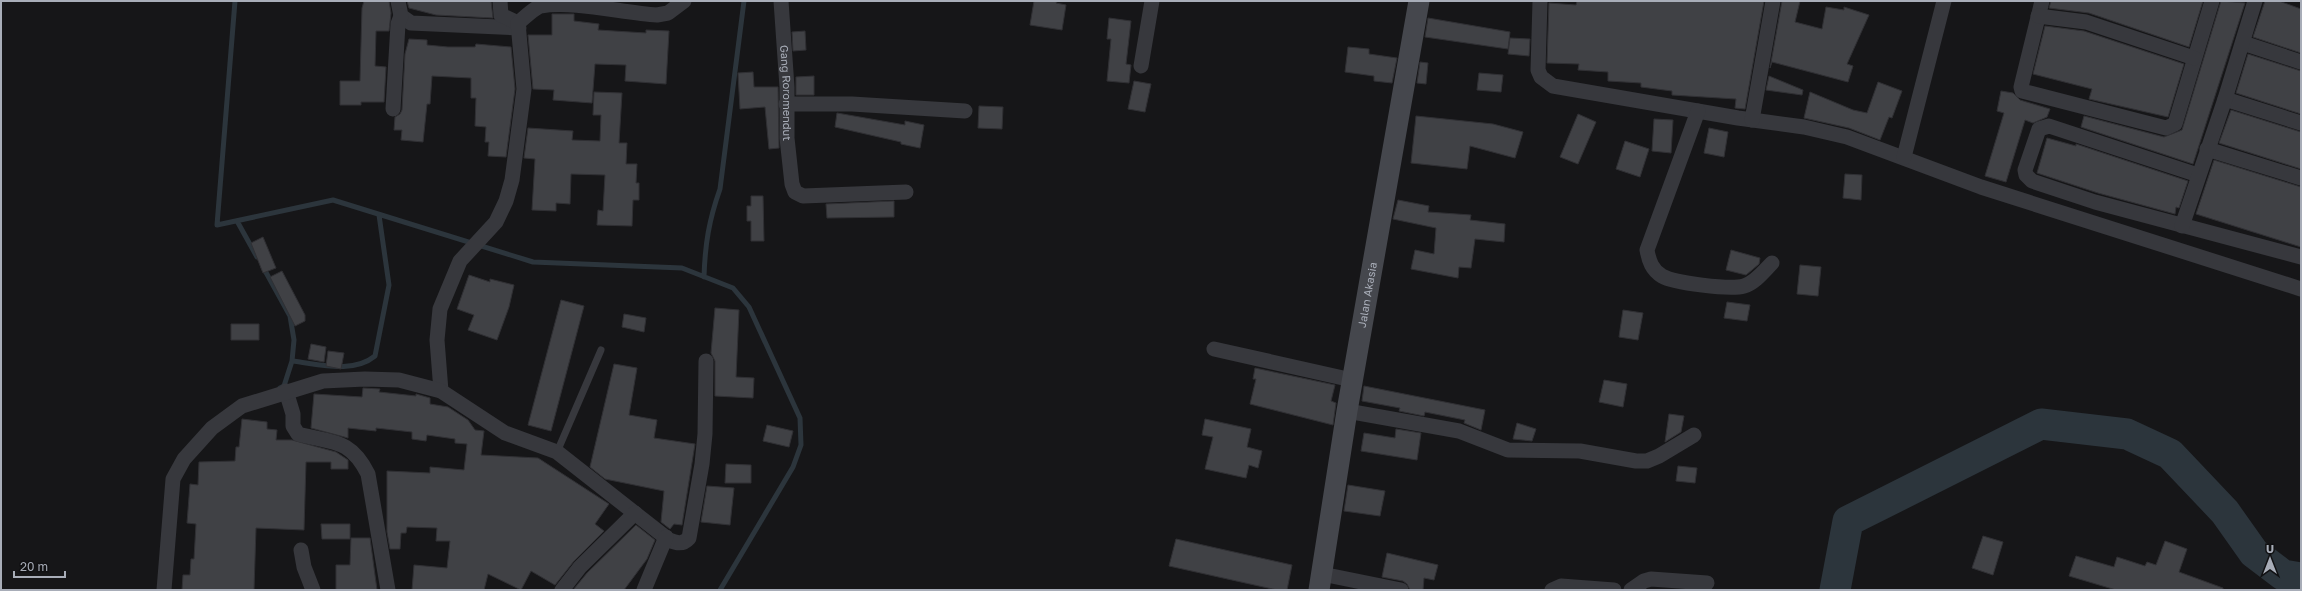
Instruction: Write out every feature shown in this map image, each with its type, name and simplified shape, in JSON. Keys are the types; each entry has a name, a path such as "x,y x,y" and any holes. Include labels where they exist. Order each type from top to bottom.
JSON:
{"street":[{"path":"393,109 398,24 401,16 398,1"},
{"path":"500,1 501,15 518,26"},
{"path":"401,16 411,23 518,26 539,6 563,4 581,5 657,15 668,13 684,1"},
{"name":"Gang Roromendut","path":"780,1 792,184 795,192 803,196 906,192"},
{"path":"1141,66 1152,1"},
{"name":"Jalan Akasia","path":"1320,582 1352,380 1419,1"},
{"path":"1540,1 1537,62 1538,70 1547,82 1553,86 1752,120 1804,127 1847,137 1981,187 2301,288"},
{"path":"1752,120 1773,1"},
{"path":"1904,158 1944,1"},
{"path":"2042,1 2021,87 2022,91 2166,128 2175,124 2212,1"},
{"path":"2182,226 2198,175 2225,99 2255,1"},
{"path":"2038,16 2086,22 2194,58"},
{"path":"441,391 437,340 440,309 460,261 496,222 506,201 512,180 524,89 518,26"},
{"path":"2243,43 2301,62"},
{"path":"2225,99 2301,123"},
{"path":"786,104 852,104 965,110"},
{"path":"1698,111 1647,250 1649,261 1654,269 1662,276 1674,280 1730,287 1742,287 1752,283 1772,263"},
{"path":"2198,175 2049,126 2039,129 2025,170 2026,174 2032,181 2095,202 2301,257"},
{"path":"2207,150 2301,178"},
{"path":"1214,349 1352,380"},
{"path":"164,590 173,479 184,459 212,428 242,406 286,391 323,381 365,378 399,380 441,391 505,433 557,452 666,537 680,543 689,538 704,449 706,361"},
{"path":"286,391 293,414 293,426 298,434 344,444 360,458 368,474 388,590"},
{"path":"1347,411 1459,431 1508,450 1580,451 1636,461 1647,461 1659,456 1694,435"},
{"path":"562,590 580,567 635,513"},
{"path":"644,590 666,537"},
{"path":"301,550 304,567 313,590"},
{"path":"1631,590 1644,581 1651,579 1707,583"},
{"path":"1320,582 1401,590"},
{"path":"1552,590 1561,586 1614,590"}],"lane":[{"path":"557,452 601,350"}],"building":[{"path":"364,1 389,1 391,13 389,31 376,31 375,66 386,67 384,102 361,102 361,105 340,105 340,81 360,81 362,8"},
{"path":"407,1 491,1 493,18 436,15 409,8"},
{"path":"1034,1 1057,1 1056,3 1066,5 1062,30 1030,25"},
{"path":"1577,1 1764,1 1745,109 1735,108 1736,99 1672,95 1672,91 1641,87 1641,83 1608,81 1608,72 1578,70 1579,64 1547,63 1549,3 1576,5"},
{"path":"1782,1 1800,1 1795,22 1822,29 1826,7 1844,10 1844,7 1869,15 1847,64 1853,66 1848,82 1772,62 1770,68"},
{"path":"2051,1 2203,1 2189,47 2089,13 2049,8"},
{"path":"2221,1 2245,3 2193,164 2081,127 2084,116 2164,137 2182,130"},
{"path":"2265,1 2279,1 2301,9 2301,53 2253,37"},
{"path":"552,14 574,14 574,21 599,24 598,30 646,33 646,30 669,31 666,84 625,81 626,65 595,64 592,103 553,100 554,90 533,89 528,35 552,35"},
{"path":"1109,18 1131,21 1126,64 1131,65 1129,83 1107,81 1111,39 1107,39"},
{"path":"1428,18 1510,32 1508,49 1425,37"},
{"path":"2045,26 2084,31 2184,64 2168,117 2089,99 2092,89 2033,74"},
{"path":"805,31 806,50 793,51 792,32"},
{"path":"1510,38 1530,39 1529,56 1508,54"},
{"path":"409,39 427,40 427,45 448,47 475,47 476,44 511,47 515,89 506,157 488,156 489,142 485,142 486,127 475,126 476,98 471,98 471,78 432,76 430,104 427,104 423,142 401,140 402,130 394,130 395,117 400,114 402,110 405,54"},
{"path":"1348,47 1369,49 1369,54 1397,58 1392,83 1374,81 1374,76 1345,72"},
{"path":"2248,54 2301,71 2301,114 2236,93"},
{"path":"1420,62 1428,63 1426,84 1417,83"},
{"path":"753,72 754,87 778,87 779,148 769,149 765,107 740,109 738,73"},
{"path":"1479,73 1503,75 1501,92 1477,90"},
{"path":"814,76 814,95 796,95 796,77"},
{"path":"1769,76 1803,90 1802,95 1766,90"},
{"path":"1134,81 1151,84 1145,112 1128,109"},
{"path":"1878,82 1902,91 1892,118 1889,117 1880,140 1849,128 1804,118 1810,92 1853,110 1867,113"},
{"path":"2001,91 2013,93 2020,100 2050,109 2047,117 2033,123 2025,120 2006,182 1985,176 2004,113 1997,111"},
{"path":"594,92 622,93 619,143 627,143 626,164 637,164 636,183 639,183 639,200 633,200 632,226 597,225 598,210 603,211 605,175 571,174 570,204 556,203 556,211 532,210 535,159 524,158 528,128 573,131 572,140 600,141 601,115 593,115"},
{"path":"979,106 1003,107 1002,129 978,128"},
{"path":"2231,110 2301,132 2301,169 2219,143"},
{"path":"837,113 905,125 905,121 924,125 920,148 901,144 901,142 835,127"},
{"path":"1578,114 1596,122 1578,164 1560,157"},
{"path":"1416,116 1493,124 1523,132 1515,158 1470,146 1467,169 1411,163"},
{"path":"1654,119 1673,120 1671,153 1652,151"},
{"path":"1709,128 1728,132 1724,157 1704,153"},
{"path":"2047,138 2076,146 2076,144 2188,181 2179,208 2176,207 2175,214 2098,193 2037,173"},
{"path":"1625,141 1649,149 1640,177 1616,169"},
{"path":"2214,160 2301,187 2301,247 2196,214"},
{"path":"1845,174 1862,175 1861,200 1843,198"},
{"path":"751,196 763,196 764,241 751,241 751,221 747,221 747,206 751,206"},
{"path":"1398,200 1429,206 1428,212 1471,215 1470,220 1505,224 1504,242 1475,239 1471,268 1459,267 1458,278 1411,269 1415,250 1434,254 1436,228 1393,219"},
{"path":"894,201 894,217 827,218 826,204"},
{"path":"263,237 276,268 263,273 251,243"},
{"path":"1731,250 1760,258 1759,264 1746,275 1726,270"},
{"path":"1800,265 1821,267 1818,296 1797,294"},
{"path":"282,271 305,315 305,321 295,326 270,277"},
{"path":"469,275 490,282 490,279 514,285 509,307 497,340 468,330 474,315 457,309"},
{"path":"561,300 584,306 551,431 528,425"},
{"path":"1727,302 1750,305 1747,321 1724,318"},
{"path":"715,308 739,310 736,377 754,378 753,398 715,396 715,361 711,353"},
{"path":"1623,310 1643,313 1638,340 1619,337"},
{"path":"624,314 646,318 644,332 622,327"},
{"path":"231,324 259,324 259,340 231,340"},
{"path":"311,344 326,347 324,362 308,359"},
{"path":"328,351 344,353 341,369 326,366"},
{"path":"614,364 637,368 629,415 657,420 654,438 695,444 682,525 674,524 670,529 661,522 664,491 605,479 590,467"},
{"path":"1255,368 1335,385 1331,401 1336,403 1333,425 1250,404 1256,379 1253,379"},
{"path":"1604,380 1627,384 1623,407 1599,402"},
{"path":"1364,386 1485,410 1481,430 1464,423 1465,420 1425,412 1424,416 1399,411 1400,408 1362,401"},
{"path":"363,388 380,389 379,392 416,396 416,394 430,398 430,404 448,407 468,420 475,430 484,431 481,455 538,458 609,504 595,524 604,531 574,561 555,585 531,571 521,590 488,574 484,590 412,590 414,565 447,568 450,541 436,541 437,528 407,527 406,533 401,533 400,549 390,549 387,532 387,471 430,473 430,467 464,470 467,444 455,443 455,439 427,435 426,441 412,439 412,432 376,428 376,431 348,428 348,438 311,428 314,394 362,397"},
{"path":"1669,414 1684,416 1681,432 1665,442"},
{"path":"242,419 267,422 267,429 277,430 276,440 292,440 336,452 348,460 348,469 331,469 331,462 306,462 304,530 256,528 254,590 182,590 183,575 190,575 191,559 194,559 196,524 187,523 190,484 198,485 199,462 235,461 236,447 239,447"},
{"path":"1205,419 1251,429 1247,447 1262,451 1258,468 1249,465 1246,478 1205,469 1213,437 1202,435"},
{"path":"1517,423 1536,429 1532,441 1513,439"},
{"path":"767,425 793,431 789,447 763,441"},
{"path":"1396,429 1421,433 1417,460 1361,451 1364,433 1395,438"},
{"path":"726,464 751,465 751,483 725,483"},
{"path":"1678,466 1697,468 1695,483 1676,481"},
{"path":"1348,485 1385,491 1380,516 1344,511"},
{"path":"707,486 734,488 730,525 701,522"},
{"path":"321,524 350,524 350,539 322,539"},
{"path":"636,525 655,540 647,559 624,590 573,590 587,573"},
{"path":"1983,536 2003,542 1993,575 1972,568"},
{"path":"351,538 370,538 377,590 336,590 336,565 350,565"},
{"path":"1176,539 1292,565 1287,590 1277,590 1169,566"},
{"path":"2165,541 2187,549 2179,572 2223,588 2223,590 2116,590 2069,576 2076,556 2114,567 2117,557 2145,566 2147,562 2156,565"},
{"path":"1387,553 1438,565 1434,580 1424,578 1423,590 1410,590 1407,584 1403,581 1382,577"}],"waterway":[{"path":"235,1 217,225 333,200 533,262 682,268 733,288 749,307 800,418 801,445 793,467 720,590"},
{"path":"704,277 708,232 720,189 744,1"},
{"path":"280,388 284,386 292,361 346,366 366,362 375,356 389,285 379,215"},
{"path":"237,221 257,257"},
{"path":"263,267 290,316 294,340 292,361"},
{"path":"1835,590 1848,521 2041,424 2127,434 2170,454 2225,512 2254,553 2283,575 2301,578"}]}
